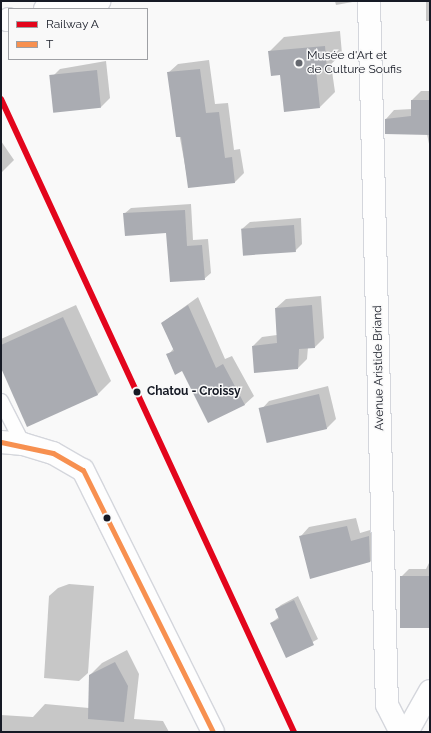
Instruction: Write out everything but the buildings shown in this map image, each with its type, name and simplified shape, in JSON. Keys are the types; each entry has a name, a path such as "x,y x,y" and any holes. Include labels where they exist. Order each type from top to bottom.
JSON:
{"street":[{"path":"52,8 99,1"},
{"name":"Avenue Aristide Briand","path":"369,1 387,705 401,732"},
{"path":"1,442 23,444 53,453 83,470 213,732"},
{"path":"407,732 430,691"}],"lane":[{"path":"1,401 23,444"}],"rail line":[{"name":"A","path":"1,99 294,732"}],"transit line":[{"name":"T","path":"1,442 53,453 83,470 213,732"}],"place":[{"name":"Musée d'Art et de Culture Soufis","path":"299,63"},
{"name":"Chatou - Croissy","path":"137,392"}]}
